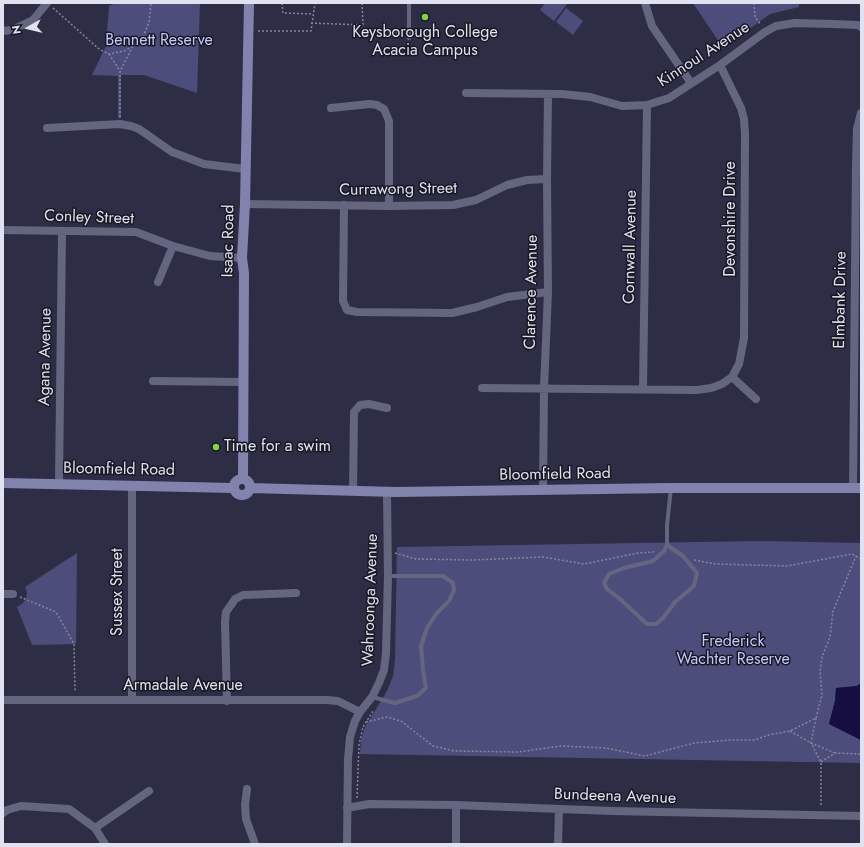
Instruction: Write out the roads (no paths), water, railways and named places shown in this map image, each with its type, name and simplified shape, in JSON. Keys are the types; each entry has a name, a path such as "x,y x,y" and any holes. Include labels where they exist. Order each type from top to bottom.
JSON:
{"street":[{"name":"Isaac Road","path":"243,479 244,273 242,258 245,204 248,3"},
{"path":"645,3 652,26 691,83"},
{"path":"3,31 12,30 33,20 50,6"},
{"name":"Kinnoul Avenue","path":"466,93 562,94 590,97 622,106 647,105 669,98 776,26 795,23 858,25 861,27"},
{"name":"Devonshire Drive","path":"720,65 741,108 746,134 744,338 739,364 732,376"},
{"name":"Clarence Avenue","path":"543,490 544,388 548,292 548,95"},
{"path":"331,108 370,104 384,109 389,121 389,206"},
{"name":"Cornwall Avenue","path":"643,389 647,105"},
{"name":"Elmbank Drive","path":"857,488 857,129 861,114"},
{"path":"47,128 120,124 139,129 172,152 204,164 245,169"},
{"name":"Currawong Street","path":"245,204 344,206 453,205 476,200 507,185 527,180 547,179"},
{"path":"344,206 343,301 347,310 357,312 452,313 477,307 507,297 548,292"},
{"name":"Conley Street","path":"3,230 136,232 173,246 210,256 242,258"},
{"name":"Agana Avenue","path":"59,484 62,231"},
{"path":"158,282 173,246"},
{"path":"482,388 697,390 711,388 722,384 732,376 756,399"},
{"path":"153,381 243,382"},
{"path":"352,491 354,412 360,405 364,404 386,408"},
{"path":"243,479 247,481 250,488 246,493 241,494 234,488 236,481 243,479"},
{"name":"Bloomfield Road","path":"3,483 234,488"},
{"name":"Sussex Street","path":"132,485 132,700"},
{"name":"Bloomfield Road","path":"250,488 387,492 672,488 857,488"},
{"name":"Wahroonga Avenue","path":"347,844 348,746 352,728 360,712 372,697 384,670 386,654 388,576 387,492"},
{"path":"227,701 225,622 226,612 230,605 235,599 243,594 296,593"},
{"path":"3,594 13,594"},
{"name":"Armadale Avenue","path":"3,700 330,700 345,704 360,712"},
{"path":"247,789 245,805 246,819 255,844"},
{"path":"95,828 149,791"},
{"name":"Bundeena Avenue","path":"348,804 456,805 559,810 861,816"},
{"path":"456,805 456,844"},
{"path":"3,813 7,810 21,806 69,809 95,828 105,844"},
{"path":"558,844 559,810"}],"lane":[{"path":"409,3 409,38"},
{"path":"668,545 683,556 697,573 694,586 675,602 663,618 656,624 647,624 607,589 604,583 609,574 624,568 652,561 664,551 668,545 667,524 672,488"},
{"path":"372,697 395,703 417,696 426,688 421,646 427,628 436,614 449,600 454,590 453,582 443,576 388,576"}],"place":[{"name":"Keysborough College Acacia Campus","path":"425,17"},
{"name":"Time for a swim","path":"216,447"}],"park label":[{"name":"Bennett Reserve","path":"159,41"},
{"name":"Frederick Wachter Reserve","path":"733,651"}]}
